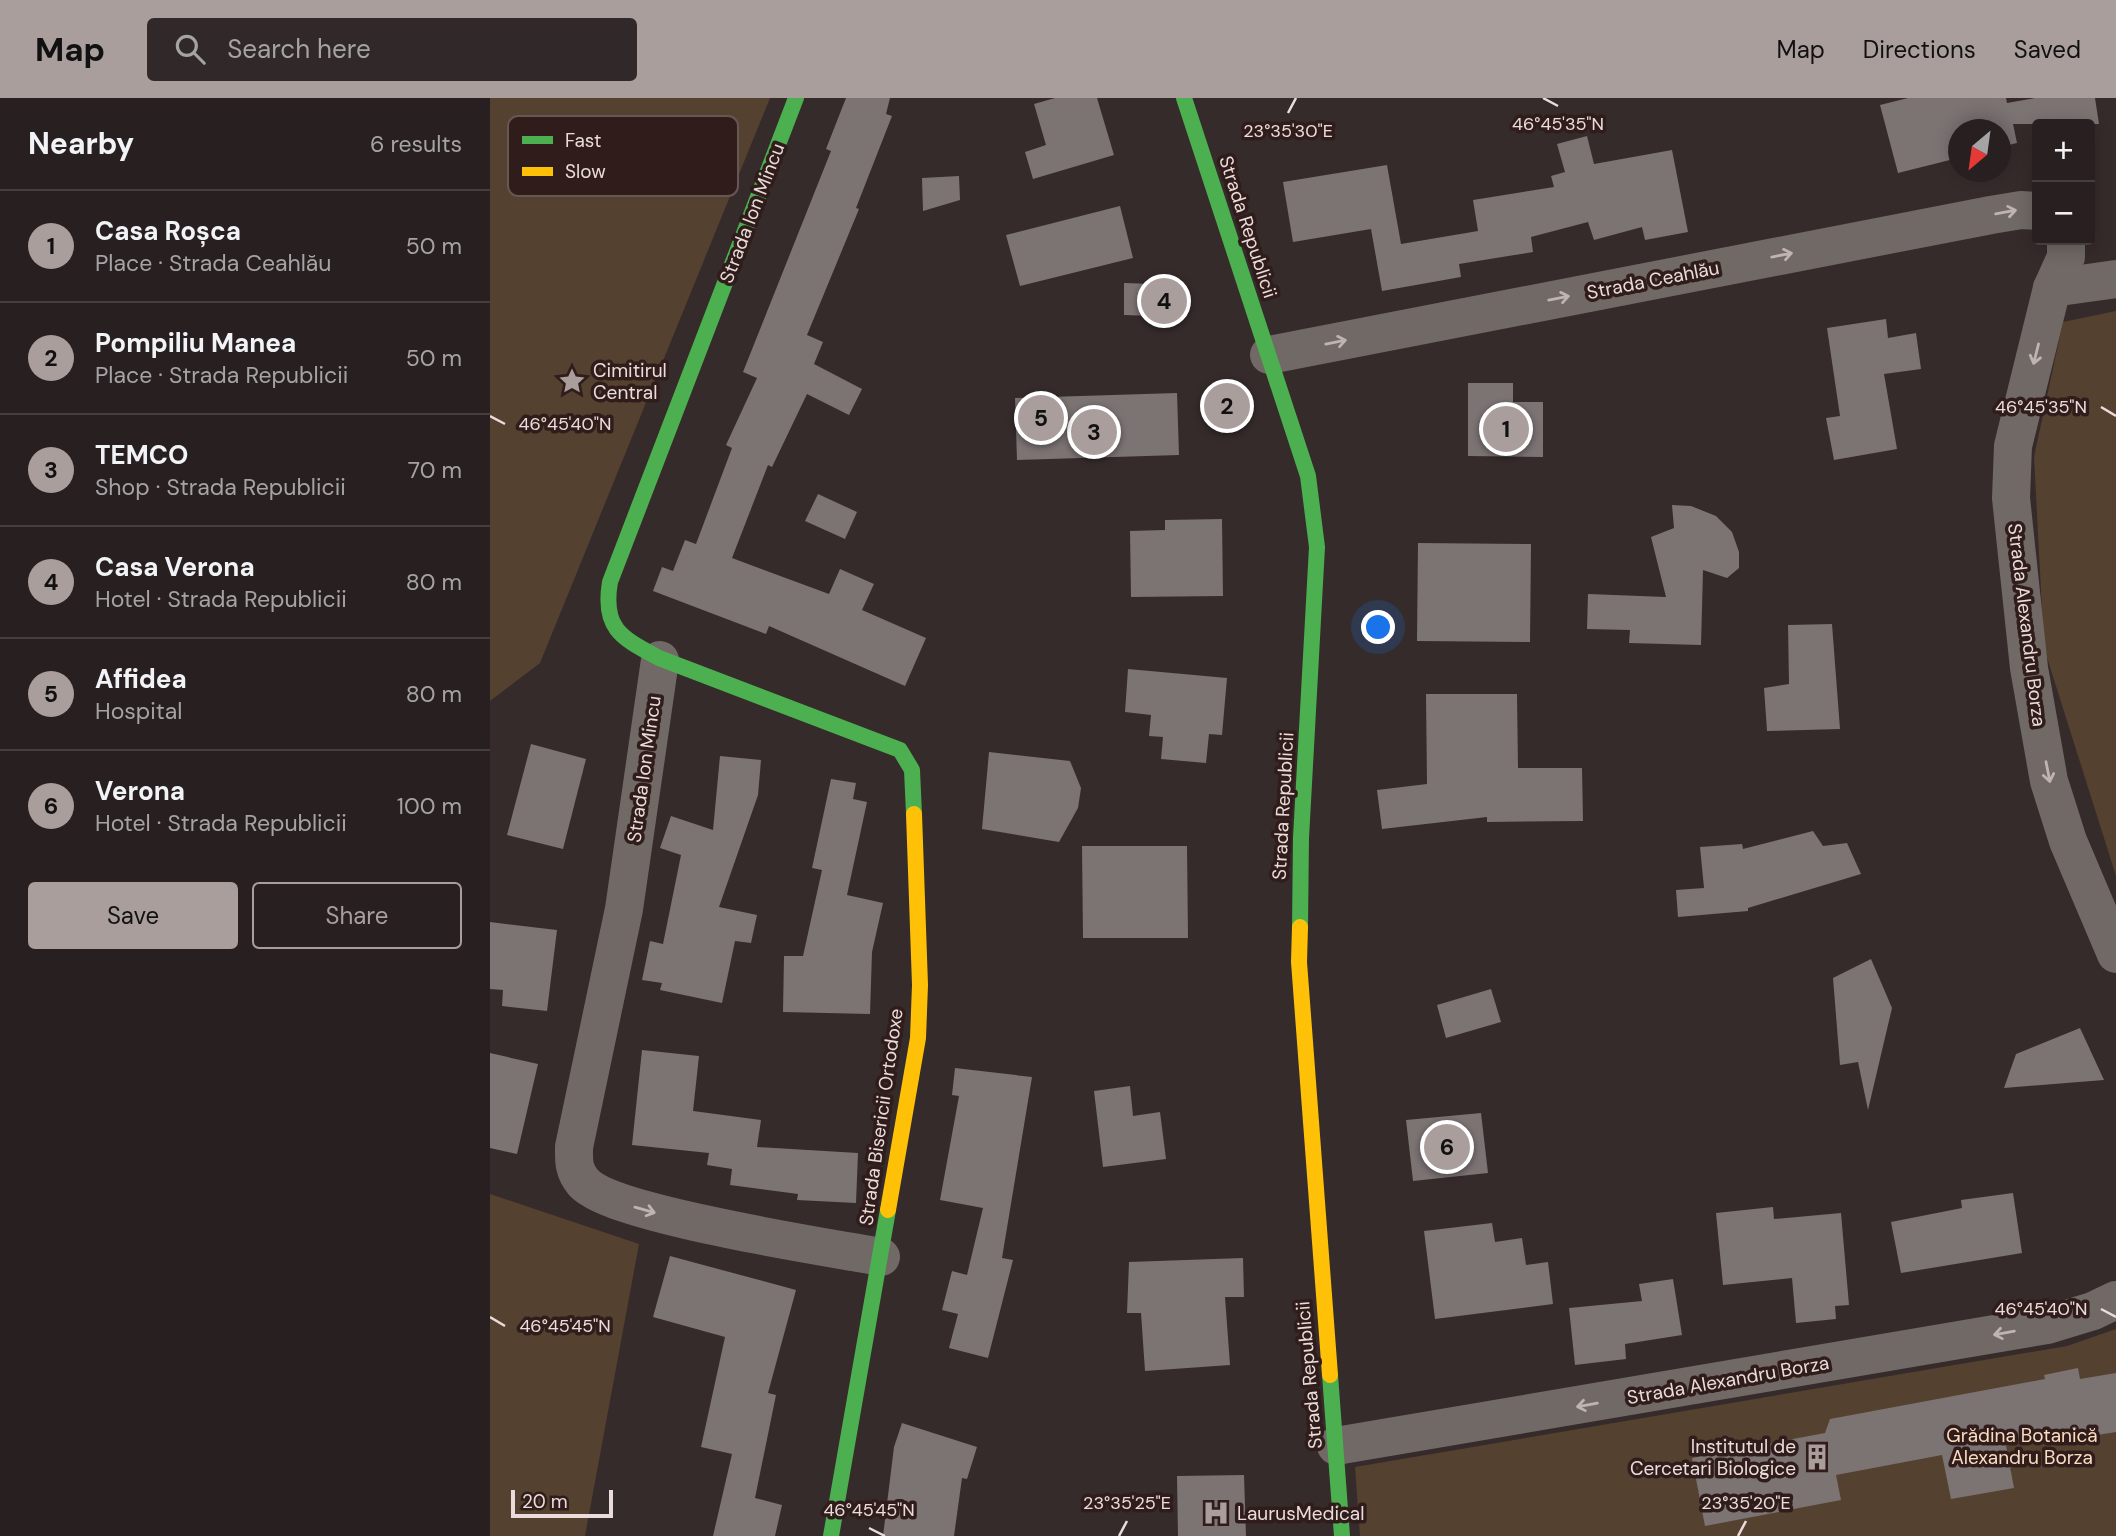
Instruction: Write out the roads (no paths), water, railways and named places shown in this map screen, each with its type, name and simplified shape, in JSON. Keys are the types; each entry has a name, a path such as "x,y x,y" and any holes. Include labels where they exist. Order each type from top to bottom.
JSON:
{"street":[{"name":"Strada Ion Mincu","path":"796,98 610,582 607,607 615,628 622,637 660,660 624,909 574,1147 574,1166 583,1183 614,1200 664,1215 881,1257"},
{"name":"Strada Republicii","path":"1184,98 1308,476 1315,510 1317,547 1301,838 1299,962 1342,1536"},
{"name":"Strada Ceahlău","path":"1269,355 1991,215 2032,211"},
{"path":"2052,288 2066,257 2066,245"},
{"path":"2052,288 2116,279"},
{"name":"Strada Alexandru Borza","path":"2052,288 2013,446 2011,498 2029,668 2049,781 2068,841 2116,954"},
{"name":"Strada Bisericii Ortodoxe","path":"660,660 878,739 900,750 910,762 916,809 920,985 918,1038 831,1536"},
{"name":"Strada Alexandru Borza","path":"1336,1446 2046,1325 2093,1311 2116,1300"}],"place":[{"name":"Casa Verona","path":"1164,301"},
{"name":"Cimitirul Central","path":"572,381"},
{"name":"Pompiliu Manea","path":"1227,406"},
{"name":"Affidea","path":"1041,418"},
{"name":"Casa Roșca","path":"1506,429"},
{"name":"TEMCO","path":"1094,432"},
{"name":"Verona","path":"1447,1147"},
{"name":"Institutul de Cercetari Biologice","path":"1817,1457"},
{"name":"LaurusMedical","path":"1216,1513"}],"park label":[{"name":"Grădina Botanică Alexandru Borza","path":"2022,1446"}]}
